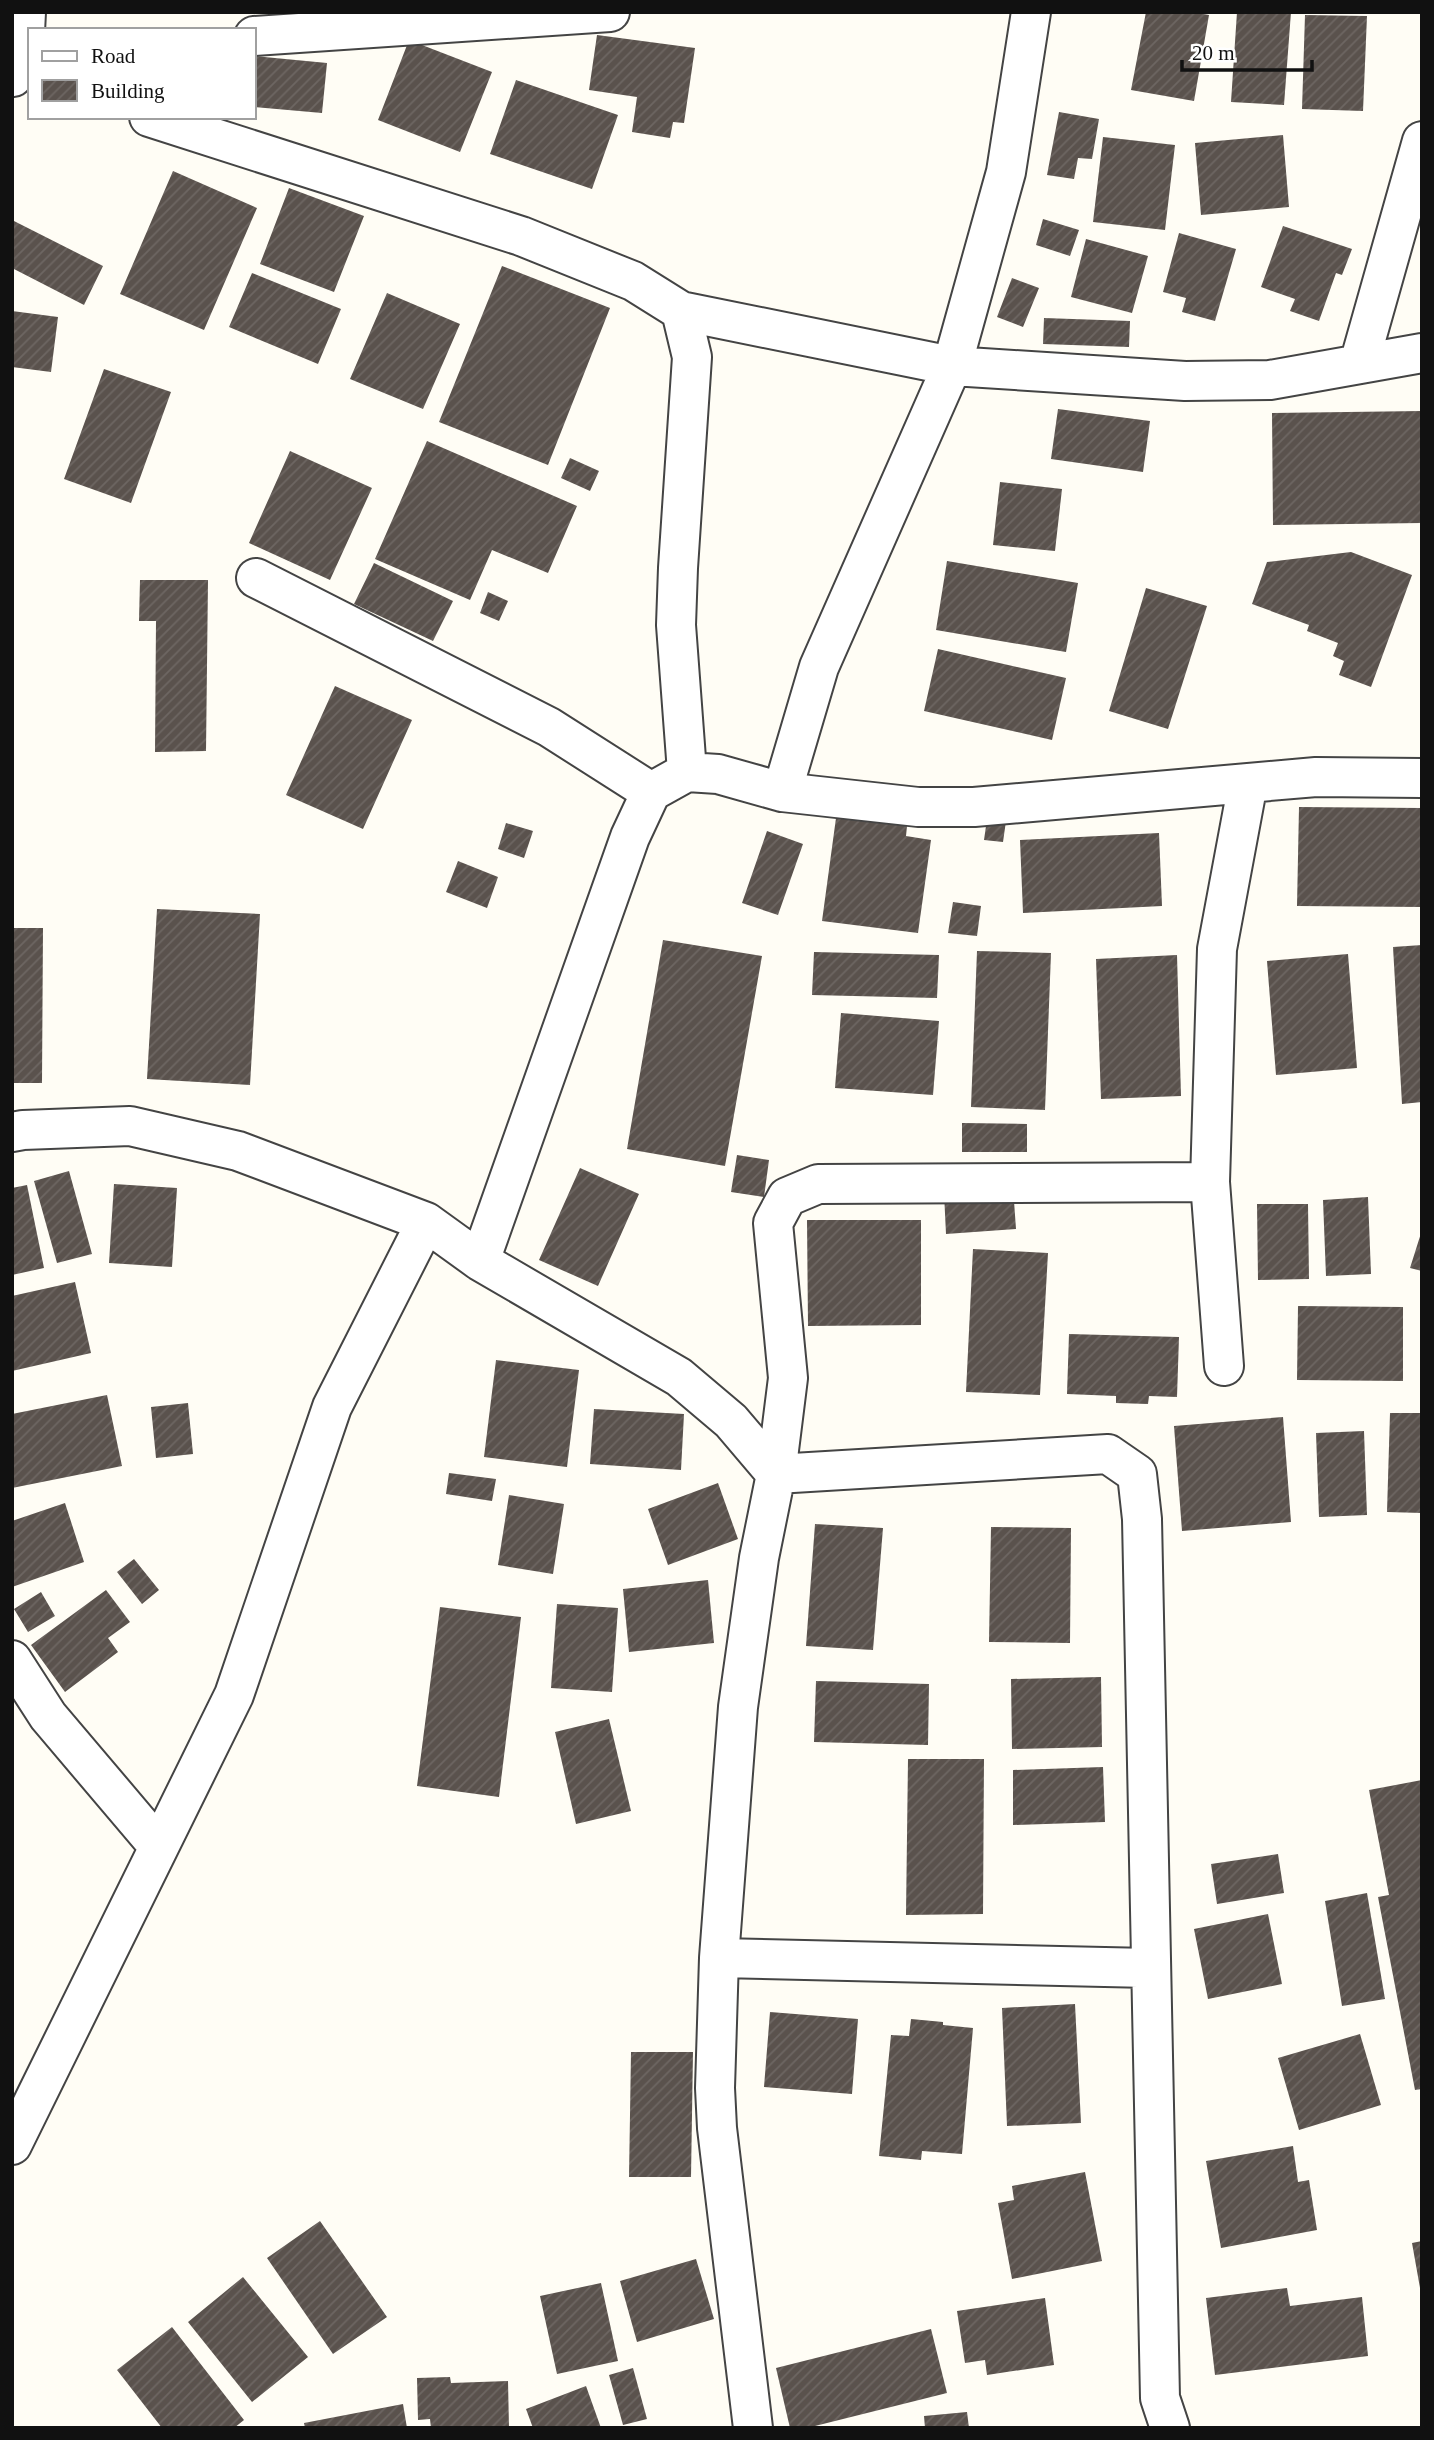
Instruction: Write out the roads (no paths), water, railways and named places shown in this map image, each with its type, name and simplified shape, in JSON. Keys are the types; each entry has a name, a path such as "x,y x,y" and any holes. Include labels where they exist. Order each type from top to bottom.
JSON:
{"street":[{"path":"18,78 26,12"},
{"path":"256,36 610,12"},
{"path":"782,792 819,667 953,366 1006,172 1031,12"},
{"path":"155,119 521,236 633,281 681,312 953,366 1185,382 1270,380 1422,353"},
{"path":"1359,364 1422,141"},
{"path":"681,312 692,357 676,625 687,772"},
{"path":"256,578 549,727 651,792"},
{"path":"480,1261 630,837 651,792 687,772 718,774 782,792 918,807 974,807 1316,777 1422,778"},
{"path":"1224,1366 1210,1182 1217,949 1248,783"},
{"path":"12,1132 130,1126 238,1151 426,1222 480,1261 679,1377 731,1421 776,1475"},
{"path":"753,2428 717,2128 715,2088 719,1958 738,1707 759,1558 776,1475 788,1378 774,1223 787,1198 818,1184 1210,1182"},
{"path":"12,2145 234,1695 332,1407 426,1222"},
{"path":"776,1475 1108,1454 1137,1474 1142,1532 1160,2398 1170,2428"},
{"path":"12,1660 48,1716 159,1847"},
{"path":"719,1958 1149,1968"}]}
